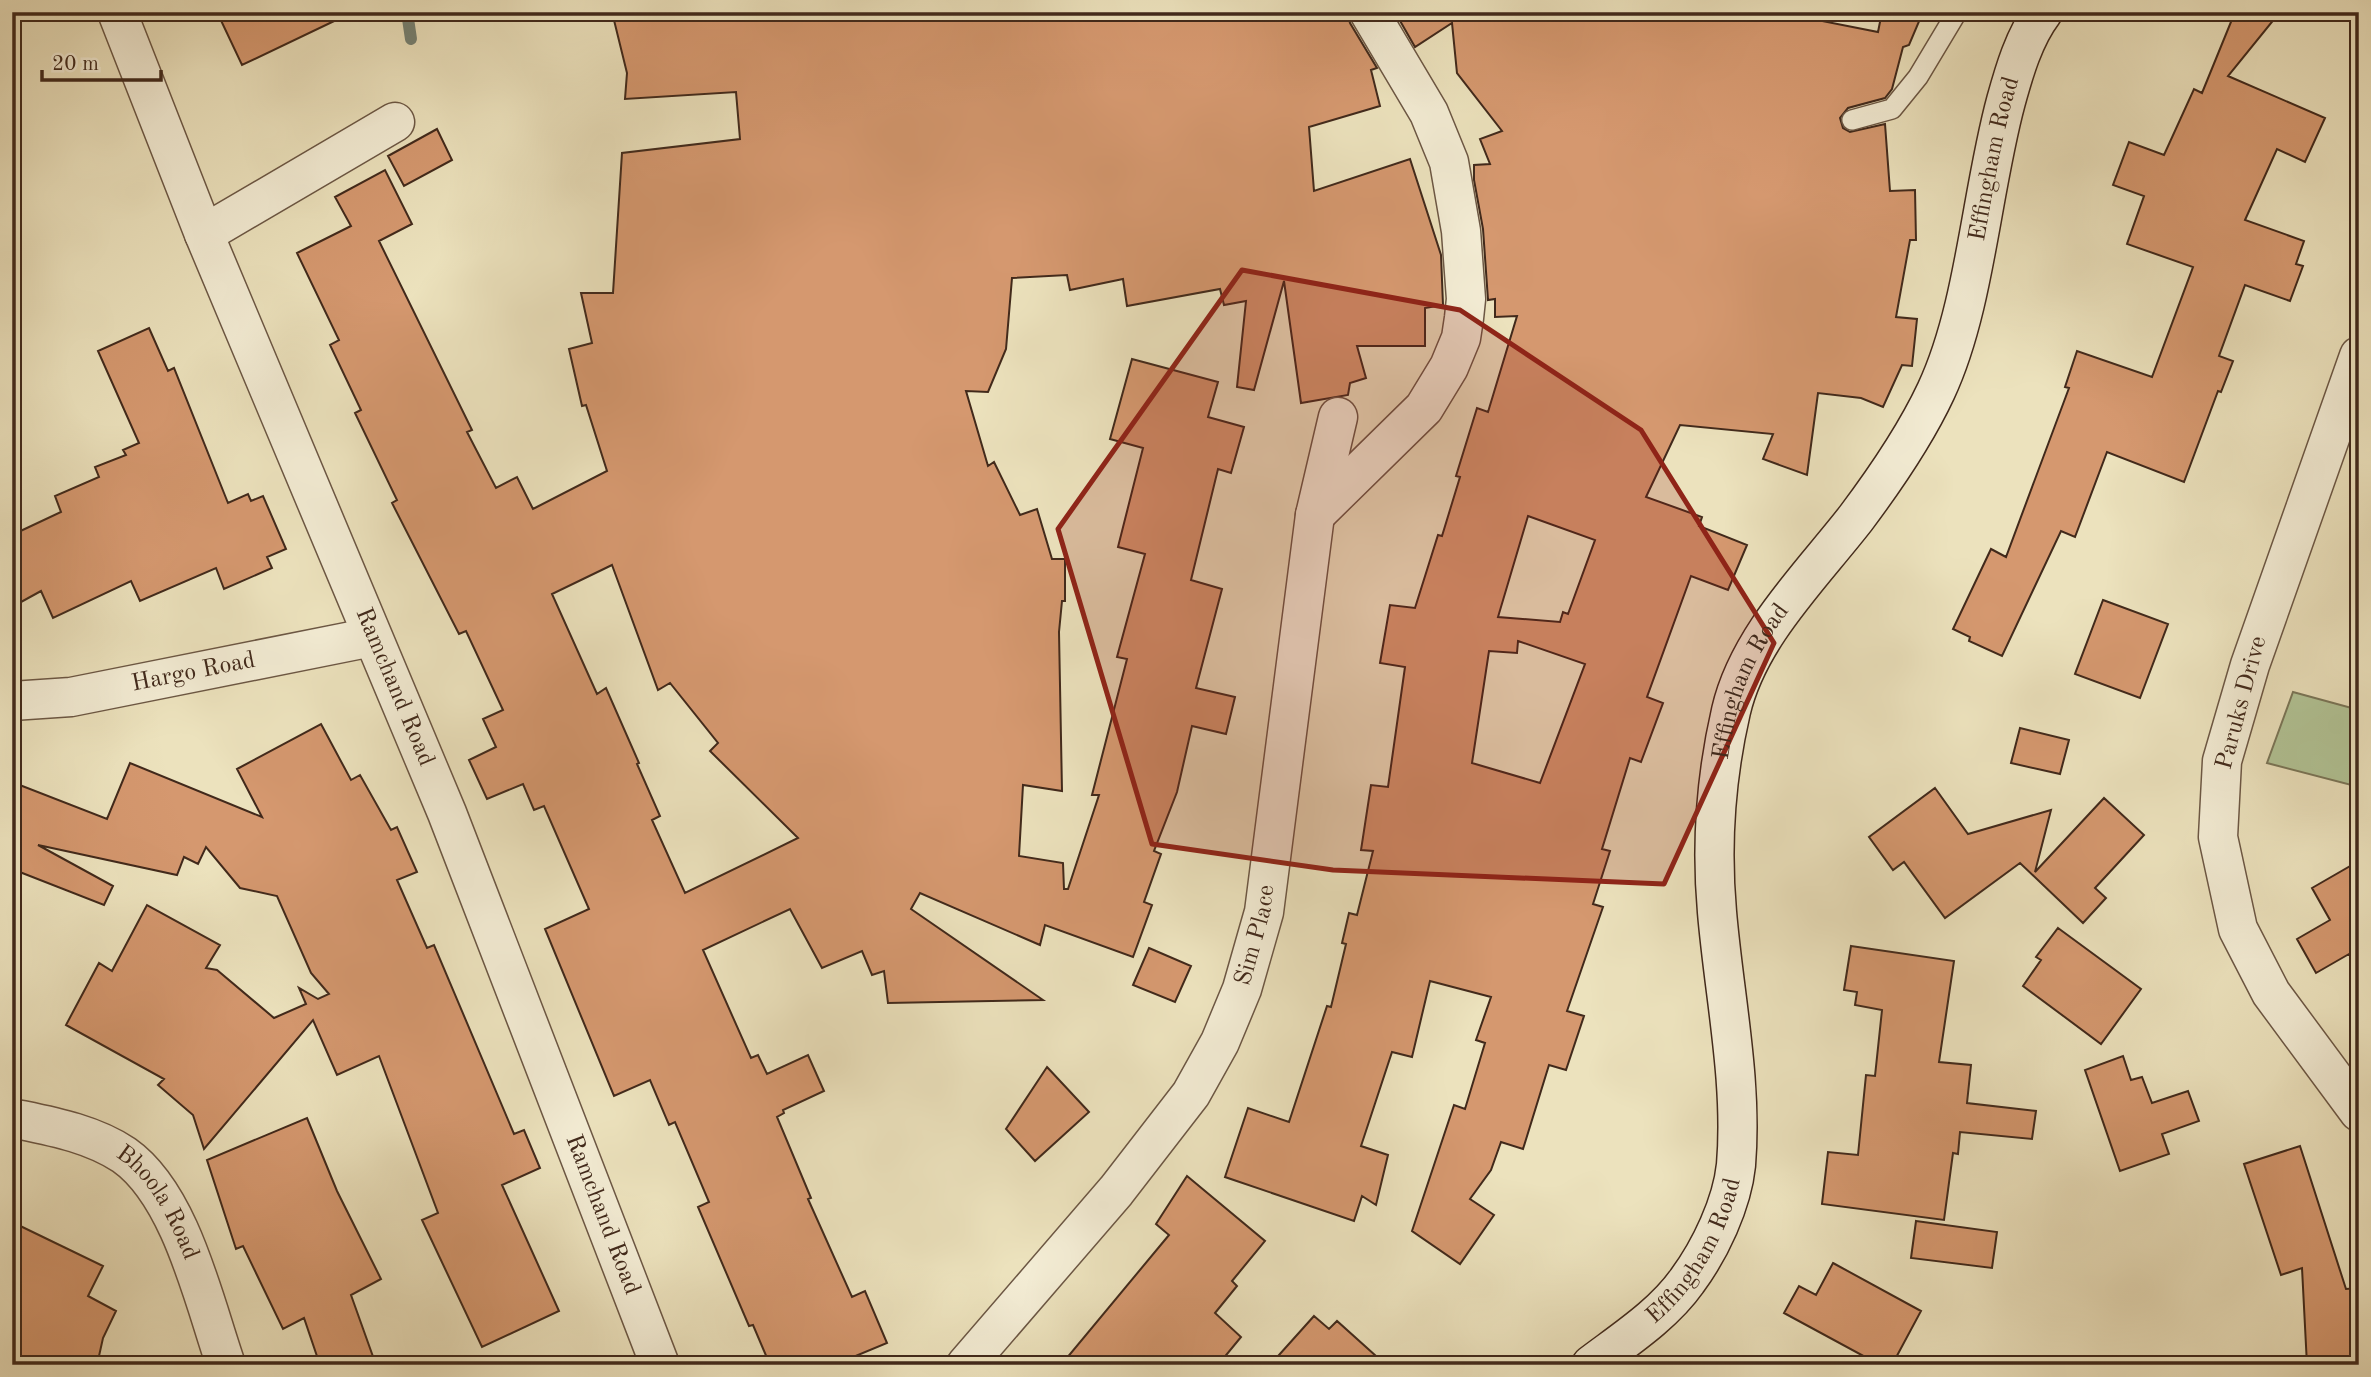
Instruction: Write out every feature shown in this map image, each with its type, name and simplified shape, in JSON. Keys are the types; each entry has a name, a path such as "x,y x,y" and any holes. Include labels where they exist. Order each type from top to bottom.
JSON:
{"street":[{"name":"Ramchand Road","path":"117,12 204,234 452,825 660,1365"},
{"path":"1315,515 1424,408 1450,366 1461,338 1464,318 1461,231 1449,162 1430,113 1369,12"},
{"name":"Effingham Road","path":"1591,1365 1641,1328 1686,1283 1725,1208 1736,1167 1735,1101 1717,910 1715,828 1722,760 1732,707 1751,662 1786,606 1858,515 1904,450 1937,389 1961,317 1992,152 2015,71 2043,12"},
{"path":"204,234 395,122"},
{"name":"Paruks Drive","path":"2359,356 2351,406 2250,665 2222,761 2218,836 2238,929 2272,993 2359,1112"},
{"name":"Sim Place","path":"966,1365 1115,1191 1191,1094 1220,1042 1238,999 1264,912 1315,515 1338,417"},
{"name":"Hargo Road","path":"12,701 71,697 372,636"},
{"name":"Bhoola Road","path":"12,1118 91,1138 125,1156 149,1180 170,1212 226,1365"}],"lane":[{"path":"1852,120 1892,109 1918,78 1957,12"}],"highlighted area":[{"path":"1242,270 1460,310 1641,430 1774,643 1664,884 1333,870 1152,844 1058,529"}],"green space":[{"path":"2293,692 2359,710 2359,787 2267,763"}],"building":[{"path":"217,12 353,12 242,65"},
{"path":"612,12 812,12 813,20 855,12 1347,12 1350,23 1377,68 1371,70 1380,106 1309,127 1314,191 1410,159 1441,255 1443,305 1425,308 1425,346 1357,346 1366,378 1350,383 1348,395 1301,403 1284,281 1254,390 1237,387 1246,301 1224,305 1220,289 1127,306 1123,279 1070,290 1067,275 1012,278 1006,349 988,392 966,391 988,466 994,462 1020,515 1037,509 1052,559 1065,559 1065,601 1062,601 1059,632 1062,791 1023,785 1019,856 1063,863 1064,889 1068,889 1099,795 1092,795 1127,659 1117,657 1145,554 1118,547 1143,448 1110,439 1132,359 1218,382 1208,417 1244,427 1231,473 1218,469 1191,580 1222,589 1196,688 1235,697 1226,734 1192,726 1177,792 1154,851 1161,854 1144,902 1152,905 1133,957 1045,925 1040,945 920,893 911,909 1043,1000 888,1003 884,971 872,975 862,951 822,968 790,909 703,950 751,1058 758,1055 767,1074 808,1055 824,1091 783,1110 784,1113 777,1117 811,1198 808,1199 852,1297 865,1291 887,1343 834,1365 770,1365 753,1325 749,1326 698,1207 709,1202 675,1122 669,1125 650,1080 614,1096 545,929 589,909 544,806 534,810 523,784 487,799 469,760 496,747 483,719 503,710 466,631 459,634 392,503 397,500 355,413 361,410 330,345 339,340 297,253 351,226 335,197 385,170 412,224 379,241 472,430 467,432 496,488 517,477 533,509 607,471 586,405 582,406 569,349 592,343 581,293 613,293 622,153 740,139 736,92 625,99 627,73","holes":["612,565 658,690 670,683 718,743 710,751 798,838 685,893 652,820 660,816 606,688 597,694 552,594"]},
{"path":"1395,12 1823,12 1822,21 1878,32 1882,12 1923,12 1909,45 1903,47 1892,89 1885,98 1848,108 1840,118 1843,128 1850,132 1885,124 1890,191 1915,190 1916,240 1910,240 1896,317 1917,319 1912,366 1902,365 1883,407 1861,398 1818,393 1807,475 1763,459 1773,434 1680,425 1646,497 1702,517 1699,526 1747,545 1728,590 1691,576 1647,697 1663,703 1641,762 1630,758 1602,849 1610,851 1593,904 1603,907 1567,1011 1584,1016 1566,1070 1549,1065 1523,1149 1501,1142 1491,1170 1470,1199 1494,1215 1460,1264 1412,1231 1454,1105 1465,1109 1485,1043 1476,1040 1491,997 1430,981 1412,1057 1392,1052 1361,1146 1388,1155 1376,1205 1362,1196 1354,1221 1225,1177 1248,1108 1289,1122 1327,1006 1331,1007 1346,944 1342,943 1349,913 1357,915 1373,851 1361,850 1371,785 1388,787 1405,667 1380,663 1390,605 1415,608 1438,535 1442,536 1460,477 1456,476 1477,408 1488,412 1517,316 1495,317 1495,299 1488,300 1483,229 1474,180 1474,165 1490,164 1480,139 1502,131 1457,73 1452,23 1415,47","holes":["1528,516 1595,540 1568,614 1563,612 1560,622 1498,617","1518,641 1585,664 1540,783 1472,763 1489,651 1517,653"]},
{"path":"2235,12 2280,12 2228,76 2325,118 2305,162 2277,149 2245,220 2304,241 2296,264 2303,266 2290,301 2245,285 2219,356 2233,361 2221,392 2218,391 2184,482 2107,452 2075,537 2061,531 2002,656 1969,641 1970,637 1953,629 1991,549 2006,557 2069,388 2065,387 2077,351 2152,377 2193,267 2127,244 2144,196 2113,185 2129,142 2164,155 2194,89 2202,93"},
{"path":"437,129 452,160 404,186 388,156"},
{"path":"149,328 168,371 174,368 228,503 248,494 251,501 263,496 286,549 267,557 272,568 224,589 216,568 140,601 131,581 53,618 41,591 12,607 12,535 61,512 55,496 99,477 95,467 126,455 123,450 139,443 98,351"},
{"path":"2103,600 2168,624 2140,698 2075,674"},
{"path":"321,724 351,780 360,775 391,830 397,827 417,872 397,880 427,948 434,945 514,1134 524,1130 540,1168 502,1185 559,1311 482,1347 422,1220 438,1213 379,1056 337,1075 313,1020 204,1149 193,1115 158,1085 164,1079 66,1025 99,963 112,971 147,905 220,945 206,968 217,970 274,1018 306,1004 299,988 318,999 329,994 311,973 277,896 240,888 206,847 198,864 184,857 177,875 38,845 113,886 104,905 12,869 12,782 107,819 130,763 262,817 237,769"},
{"path":"2020,728 2069,740 2060,774 2011,763"},
{"path":"1935,788 1968,834 2051,810 2035,872 2104,798 2144,835 2095,888 2106,898 2083,923 2020,863 1945,918 1904,862 1893,870 1869,837"},
{"path":"2359,861 2359,972 2349,954 2316,973 2297,939 2330,920 2312,888"},
{"path":"2058,928 2141,989 2101,1044 2023,986 2041,960 2036,957"},
{"path":"1851,946 1954,961 1939,1062 1971,1065 1967,1103 2036,1111 2032,1139 1960,1132 1958,1154 1953,1153 1944,1220 1822,1204 1828,1152 1858,1155 1866,1075 1875,1076 1882,1010 1855,1005 1857,992 1844,990"},
{"path":"1149,948 1191,966 1175,1002 1133,985"},
{"path":"2123,1056 2131,1080 2142,1077 2152,1103 2188,1091 2199,1121 2162,1134 2169,1154 2120,1171 2085,1070"},
{"path":"1047,1067 1089,1112 1035,1161 1006,1129"},
{"path":"307,1118 337,1191 381,1279 351,1295 376,1365 320,1365 304,1318 283,1329 243,1246 236,1249 207,1160"},
{"path":"2300,1146 2346,1289 2359,1288 2359,1365 2307,1365 2302,1268 2281,1275 2244,1164"},
{"path":"1187,1176 1265,1241 1232,1281 1237,1286 1215,1313 1241,1337 1218,1365 1061,1365 1169,1235 1156,1224"},
{"path":"1916,1221 1997,1232 1992,1268 1911,1258"},
{"path":"12,1222 103,1266 88,1296 116,1311 103,1338 97,1365 12,1365"},
{"path":"1833,1263 1921,1311 1892,1365 1880,1365 1784,1313 1799,1286 1816,1295"},
{"path":"1314,1316 1329,1329 1337,1321 1386,1365 1270,1365"}],"waterway":[{"path":"407,12 411,39"}]}
